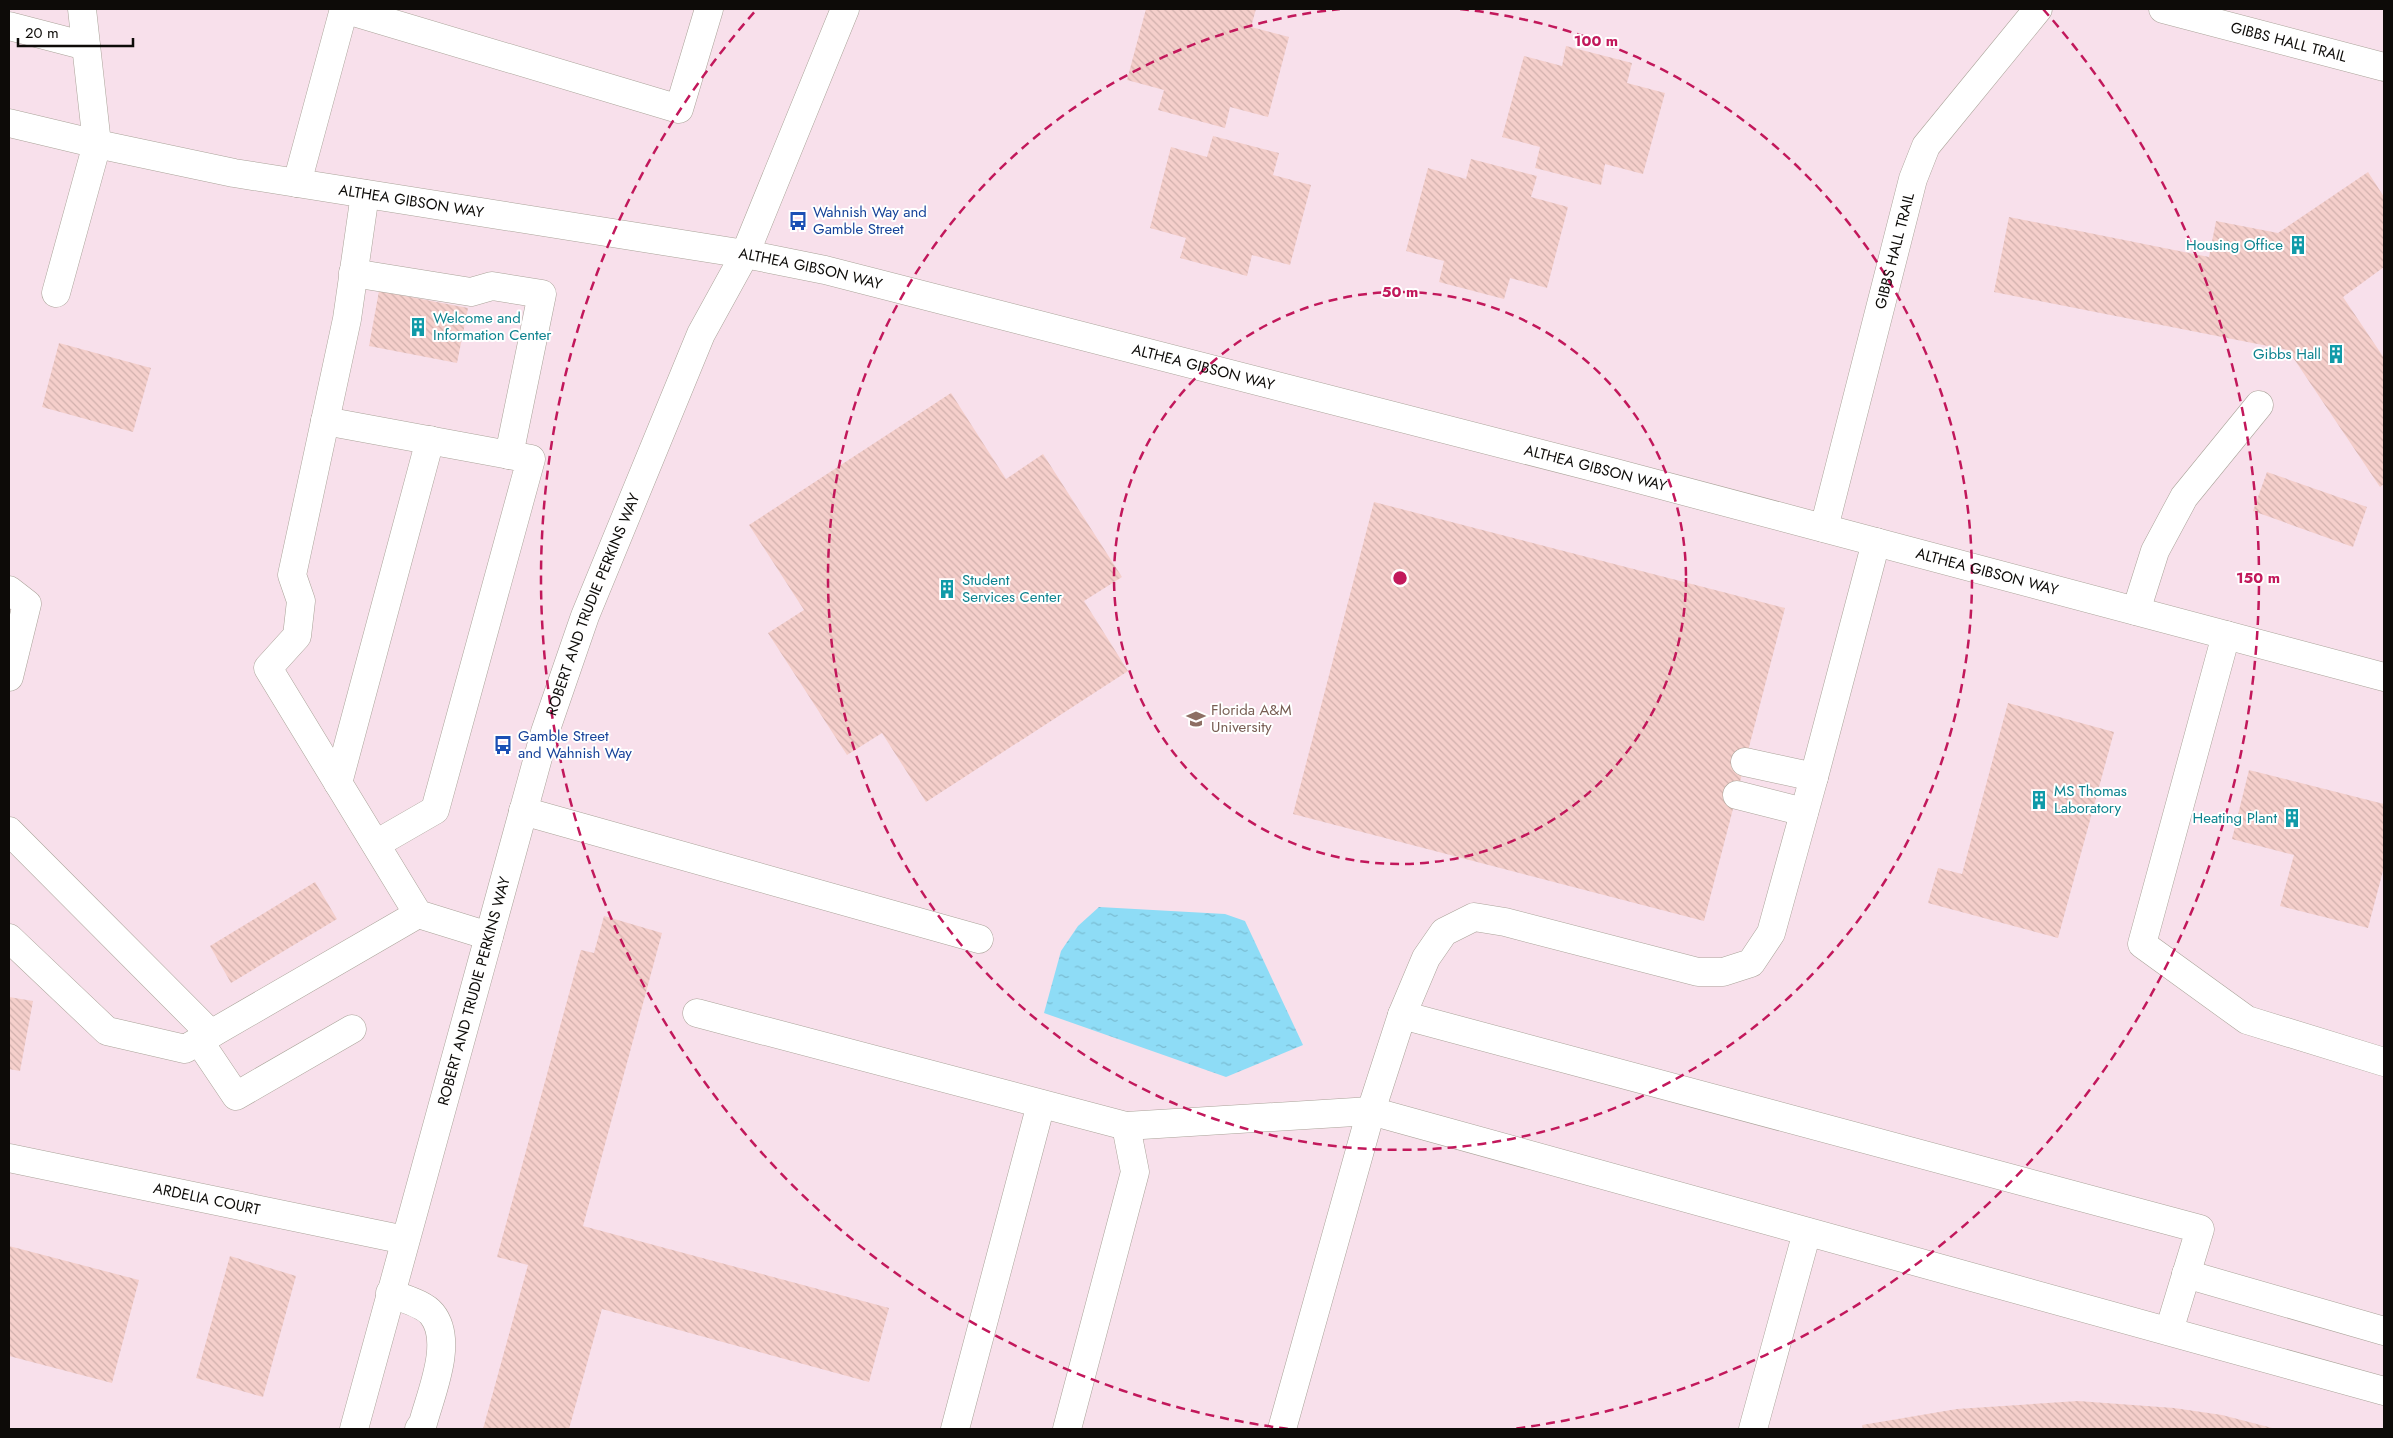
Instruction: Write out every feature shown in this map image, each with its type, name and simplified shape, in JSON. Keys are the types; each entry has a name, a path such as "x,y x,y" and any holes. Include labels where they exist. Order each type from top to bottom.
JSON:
{"street":[{"path":"56,293 97,144 82,9"},
{"path":"297,183 344,9 679,109 709,9"},
{"name":"ROBERT AND TRUDIE PERKINS WAY","path":"354,1429 545,732 585,616 701,334 745,254 845,9"},
{"name":"GIBBS HALL TRAIL","path":"1824,528 1913,179 1926,146 2038,9"},
{"name":"GIBBS HALL TRAIL","path":"2163,9 2384,67"},
{"path":"9,26 86,46"},
{"name":"ALTHEA GIBSON WAY","path":"9,123 234,173 745,254 825,270 1011,316 1824,528 2384,677"},
{"path":"365,194 347,319 292,575 301,601 297,636 268,668 418,914 489,936"},
{"path":"353,273 471,292 492,286 542,294 509,455"},
{"path":"2136,611 2155,551 2184,497 2259,405"},
{"path":"325,421 531,459 435,810 376,844"},
{"path":"338,783 430,440"},
{"path":"1282,1429 1371,1111 1402,1015 1426,958 1444,932 1474,918 1505,922 1698,972 1723,972 1750,963 1771,933 1876,542"},
{"path":"9,590 27,604 9,677"},
{"path":"2226,636 2142,944 2247,1020 2384,1062"},
{"path":"1745,762 1814,777"},
{"path":"1737,795 1804,812"},
{"path":"523,811 979,939"},
{"path":"9,831 205,1038 236,1096 352,1029"},
{"path":"9,938 107,1031 185,1049 418,914"},
{"path":"696,1013 1126,1126 1371,1111 2384,1391"},
{"path":"1402,1015 2200,1229 2169,1331"},
{"path":"955,1429 1041,1104"},
{"path":"1067,1429 1135,1172 1126,1126"},
{"name":"ARDELIA COURT","path":"9,1158 405,1240"},
{"path":"1753,1429 1807,1232"},
{"path":"2186,1274 2384,1331"},
{"path":"390,1293 431,1313 440,1326 442,1350 423,1423 419,1429"}],"shaded area":[{"name":"Florida A&M University","path":"9,9 2384,9 2384,1429 9,1429"}],"water":[{"path":"1099,907 1225,914 1245,921 1303,1045 1226,1077 1044,1013 1061,951 1078,926"}],"building":[{"path":"1146,9 1256,9 1251,27 1289,37 1268,117 1230,107 1225,128 1158,110 1164,90 1127,80"},
{"path":"1566,46 1632,63 1627,83 1665,93 1643,174 1605,164 1601,185 1535,168 1540,147 1502,137 1524,56 1562,66"},
{"path":"1213,136 1279,153 1273,175 1311,185 1290,265 1252,255 1247,276 1180,258 1186,238 1150,228 1171,147 1207,157"},
{"path":"1471,159 1537,176 1531,197 1568,207 1547,288 1510,278 1504,299 1439,282 1444,261 1406,251 1428,168 1466,179"},
{"name":"Gibbs Hall","path":"2368,172 2384,197 2384,267 2343,297 2384,358 2384,484 2380,487 2288,350 1994,292 2009,217 2209,257 2216,221 2278,233"},
{"name":"Welcome and Information Center","path":"379,291 468,308 457,363 369,346"},
{"path":"59,343 151,368 133,432 42,407"},
{"name":"Student Services Center","path":"951,393 1006,479 1043,454 1122,577 1084,601 1128,671 926,802 882,733 847,755 768,633 804,610 749,525"},
{"path":"2267,472 2367,507 2353,547 2253,511"},
{"path":"1374,502 1785,608 1704,921 1293,814"},
{"name":"MS Thomas Laboratory","path":"2008,703 2114,732 2058,938 1928,903 1938,868 1962,874"},
{"path":"2249,770 2384,804 2384,867 2368,928 2280,906 2294,855 2232,839"},
{"path":"315,882 337,919 231,983 210,946"},
{"path":"604,916 662,933 583,1226 889,1308 869,1382 602,1309 569,1429 483,1429 528,1265 497,1257 581,950 594,953"},
{"path":"9,997 33,1001 20,1071 9,1069"},
{"path":"9,1246 139,1280 112,1383 9,1356"},
{"path":"230,1256 296,1276 263,1397 196,1378"},
{"path":"2078,1401 2174,1408 2222,1415 2276,1429 1863,1429 1862,1425 1957,1409"}],"place":[{"name":"Wahnish Way and Gamble Street","path":"798,221"},
{"name":"Housing Office","path":"2298,245"},
{"name":"Welcome and Information Center","path":"418,327"},
{"name":"Gibbs Hall","path":"2336,354"},
{"name":"Student Services Center","path":"947,589"},
{"name":"Florida A&M University","path":"1196,719"},
{"name":"Gamble Street and Wahnish Way","path":"503,745"},
{"name":"MS Thomas Laboratory","path":"2039,800"},
{"name":"Heating Plant","path":"2292,818"}]}
